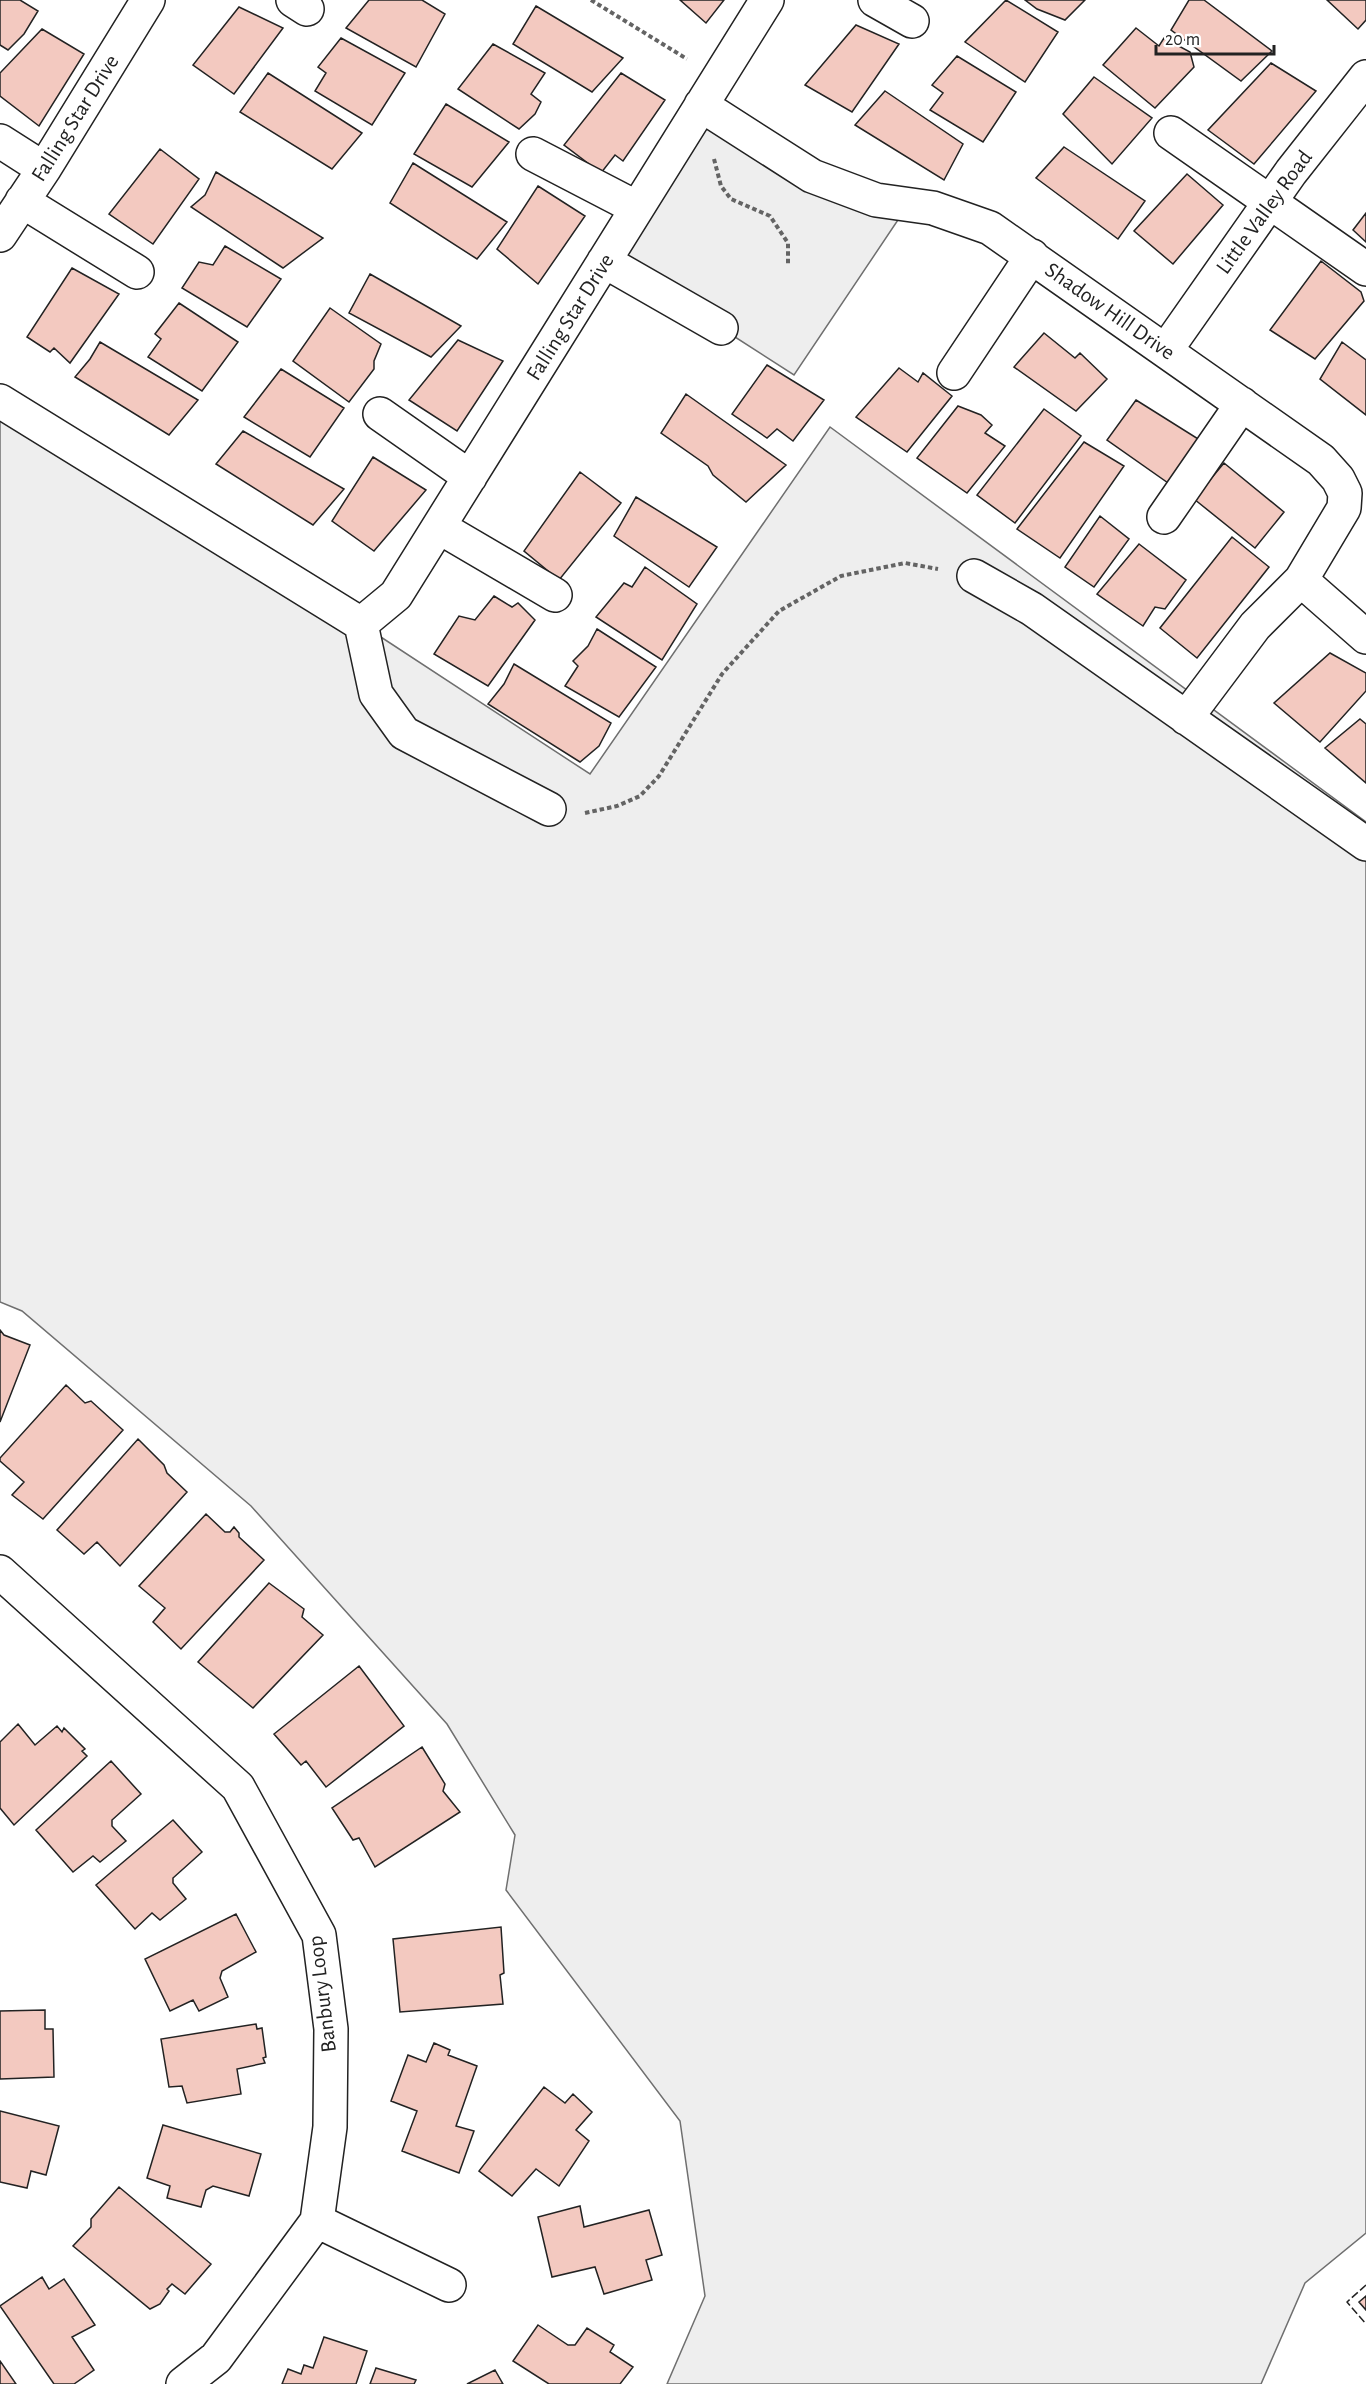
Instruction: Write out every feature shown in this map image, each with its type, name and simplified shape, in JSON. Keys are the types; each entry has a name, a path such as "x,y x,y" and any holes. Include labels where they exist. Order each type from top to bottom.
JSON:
{"street":[{"name":"Falling Star Drive","path":"0,234 44,169 148,0"},
{"name":"Falling Star Drive","path":"361,624 396,595 767,0"},
{"path":"875,0 912,21"},
{"name":"Little Valley Road","path":"1166,350 1269,202 1366,77"},
{"name":"Shadow Hill Drive","path":"710,92 812,176 876,200 933,208 990,228 1321,460 1338,479 1346,493 1344,508 1301,580 1255,626 1186,718"},
{"path":"1171,133 1366,269"},
{"path":"0,141 44,169"},
{"path":"534,154 637,208"},
{"path":"22,201 137,272"},
{"path":"954,373 1032,256"},
{"path":"604,261 721,328"},
{"path":"0,401 361,624 376,694 404,733 549,809"},
{"path":"1164,517 1242,404"},
{"path":"380,414 470,477"},
{"path":"439,527 555,595"},
{"path":"974,576 1032,609 1366,844"},
{"path":"1301,580 1366,637"},
{"name":"Banbury Loop","path":"0,1572 238,1787 319,1935 331,2029 330,2127 316,2221 216,2358 183,2384"},
{"path":"316,2221 449,2284"}],"path":[{"path":"591,0 710,92 721,186 731,199 770,216 788,243 789,267"},
{"path":"549,809 582,813 617,806 640,796 659,776 722,674 779,611 841,576 905,563 974,576"}],"shaded area":[{"path":"701,105 908,205 794,375 721,328 604,261"},
{"path":"0,401 361,624 590,774 830,427 1366,822 1366,2233 1305,2283 1261,2384 667,2384 705,2296 680,2121 506,1890 515,1835 447,1724 251,1506 22,1311 0,1302"}],"building":[{"path":"0,0 20,0 38,11 24,34 8,50 0,45"},
{"path":"369,0 422,0 445,14 416,67 346,28"},
{"path":"680,0 724,0 706,23"},
{"path":"1006,0 1058,32 1025,82 965,42"},
{"path":"1025,0 1085,0 1065,20 1037,9"},
{"path":"1189,0 1204,0 1272,51 1241,81 1171,30"},
{"path":"1327,0 1366,0 1366,20 1358,29"},
{"path":"536,6 623,58 592,92 513,44"},
{"path":"239,7 283,28 234,94 193,65"},
{"path":"856,25 899,44 852,112 805,85"},
{"path":"1136,28 1159,46 1164,38 1190,52 1194,67 1155,108 1103,65"},
{"path":"42,29 84,54 39,126 0,96 0,73"},
{"path":"341,38 405,73 372,125 315,91 326,73 318,67"},
{"path":"493,44 545,73 531,94 541,102 535,114 519,129 458,89"},
{"path":"957,56 1016,92 983,142 930,110 943,93 932,85"},
{"path":"1271,63 1316,91 1254,164 1208,130"},
{"path":"268,73 362,133 332,169 240,112"},
{"path":"621,73 665,100 623,161 615,155 601,173 564,145"},
{"path":"1094,77 1152,118 1112,164 1063,114"},
{"path":"885,91 963,144 944,180 855,125"},
{"path":"446,104 509,142 472,187 414,154"},
{"path":"1064,147 1145,201 1118,239 1036,178"},
{"path":"160,149 199,179 153,244 109,214"},
{"path":"413,163 507,222 477,259 390,203"},
{"path":"216,172 323,238 283,268 191,207 205,195"},
{"path":"1187,174 1223,205 1173,264 1134,231"},
{"path":"538,186 585,216 538,284 497,249"},
{"path":"1366,213 1366,242 1353,230"},
{"path":"225,246 281,279 247,327 182,288 199,262 213,265"},
{"path":"1321,261 1361,292 1364,301 1315,359 1270,330"},
{"path":"72,268 119,294 70,363 54,348 50,352 27,337"},
{"path":"370,274 461,326 431,357 349,313"},
{"path":"179,303 238,342 202,391 148,357 161,339 155,334"},
{"path":"330,308 381,344 374,361 374,369 349,402 293,361"},
{"path":"1044,333 1075,358 1080,353 1107,379 1076,411 1014,367"},
{"path":"458,340 503,361 457,431 409,400"},
{"path":"100,342 198,400 169,435 75,377"},
{"path":"1342,342 1366,360 1366,415 1320,379"},
{"path":"767,365 824,400 793,441 777,429 767,438 732,414"},
{"path":"899,368 918,382 923,373 952,396 907,452 856,417"},
{"path":"281,369 344,408 310,457 244,417"},
{"path":"686,394 786,465 746,502 713,475 708,466 661,433"},
{"path":"1136,400 1203,442 1171,485 1107,440"},
{"path":"958,406 981,415 992,425 985,433 1005,446 967,493 917,458"},
{"path":"1044,409 1081,436 1015,523 977,495"},
{"path":"243,431 344,489 313,525 216,464"},
{"path":"1084,442 1124,466 1060,558 1017,529"},
{"path":"373,457 426,490 374,551 332,521"},
{"path":"1224,463 1284,512 1255,548 1194,499"},
{"path":"580,472 621,503 559,580 524,551"},
{"path":"636,497 717,547 689,587 614,536"},
{"path":"1100,516 1129,539 1094,587 1065,567"},
{"path":"1232,537 1269,567 1197,658 1160,628"},
{"path":"1139,544 1186,580 1165,609 1155,607 1143,626 1097,594"},
{"path":"645,567 697,604 662,660 596,617 624,583 632,587"},
{"path":"494,596 512,607 518,603 535,620 488,686 434,654 459,616 475,620"},
{"path":"597,629 656,667 619,717 565,686 578,666 573,661 588,646"},
{"path":"1330,653 1366,673 1366,691 1320,742 1274,703"},
{"path":"514,664 611,723 599,746 580,762 488,704 504,684"},
{"path":"1360,719 1366,724 1366,783 1325,748"},
{"path":"0,1330 4,1335 30,1345 0,1422"},
{"path":"66,1385 85,1403 91,1401 123,1430 43,1519 12,1495 24,1482 0,1461 0,1458"},
{"path":"138,1439 187,1492 120,1566 97,1542 84,1554 57,1530"},
{"path":"206,1514 225,1532 230,1532 234,1527 239,1537 264,1560 181,1649 153,1622 165,1608 139,1586"},
{"path":"269,1583 304,1609 302,1617 323,1635 253,1708 198,1662"},
{"path":"359,1666 404,1726 326,1787 306,1761 301,1765 274,1734"},
{"path":"18,1724 35,1745 57,1726 62,1732 64,1728 85,1749 82,1751 87,1756 14,1825 0,1808 0,1742"},
{"path":"422,1747 445,1784 443,1791 460,1812 375,1867 359,1838 353,1840 332,1808"},
{"path":"111,1761 141,1794 112,1820 112,1826 126,1841 100,1862 93,1856 73,1872 36,1830"},
{"path":"173,1820 202,1852 173,1878 173,1883 186,1899 160,1920 152,1913 135,1929 96,1885"},
{"path":"236,1914 256,1952 222,1971 220,1978 228,1997 199,2011 193,2000 170,2011 145,1959"},
{"path":"501,1927 504,1973 500,1975 503,2004 400,2012 393,1939"},
{"path":"45,2010 45,2029 53,2029 54,2077 0,2079 0,2011"},
{"path":"256,2024 257,2029 262,2028 265,2063 237,2069 241,2094 187,2103 182,2086 169,2087 161,2039"},
{"path":"434,2043 450,2050 448,2055 477,2066 456,2126 474,2131 459,2173 402,2151 417,2111 391,2101 408,2055 426,2062"},
{"path":"544,2087 565,2103 573,2094 592,2112 576,2130 589,2141 559,2186 536,2169 512,2196 479,2171"},
{"path":"0,2111 59,2126 46,2175 31,2171 27,2188 0,2182"},
{"path":"163,2125 261,2154 249,2196 213,2186 206,2190 201,2207 167,2198 170,2186 147,2178"},
{"path":"119,2187 211,2264 185,2294 172,2284 160,2304 150,2309 73,2246 91,2227 91,2219"},
{"path":"580,2206 584,2227 649,2210 662,2255 646,2260 652,2280 604,2294 595,2267 552,2277 538,2217"},
{"path":"42,2277 49,2289 64,2279 95,2325 72,2337 94,2370 74,2384 54,2384 0,2306"},
{"path":"1366,2296 1366,2310 1359,2302"},
{"path":"538,2325 568,2345 575,2345 587,2328 614,2345 610,2352 633,2367 620,2384 549,2384 513,2361"},
{"path":"324,2337 367,2351 356,2384 282,2384 288,2369 301,2374 304,2365 313,2368"},
{"path":"0,2361 16,2384 0,2384"},
{"path":"376,2368 416,2380 414,2384 370,2384"},
{"path":"495,2370 503,2384 467,2384"}],"fence":[{"path":"1366,2285 1347,2302 1366,2324"}]}
